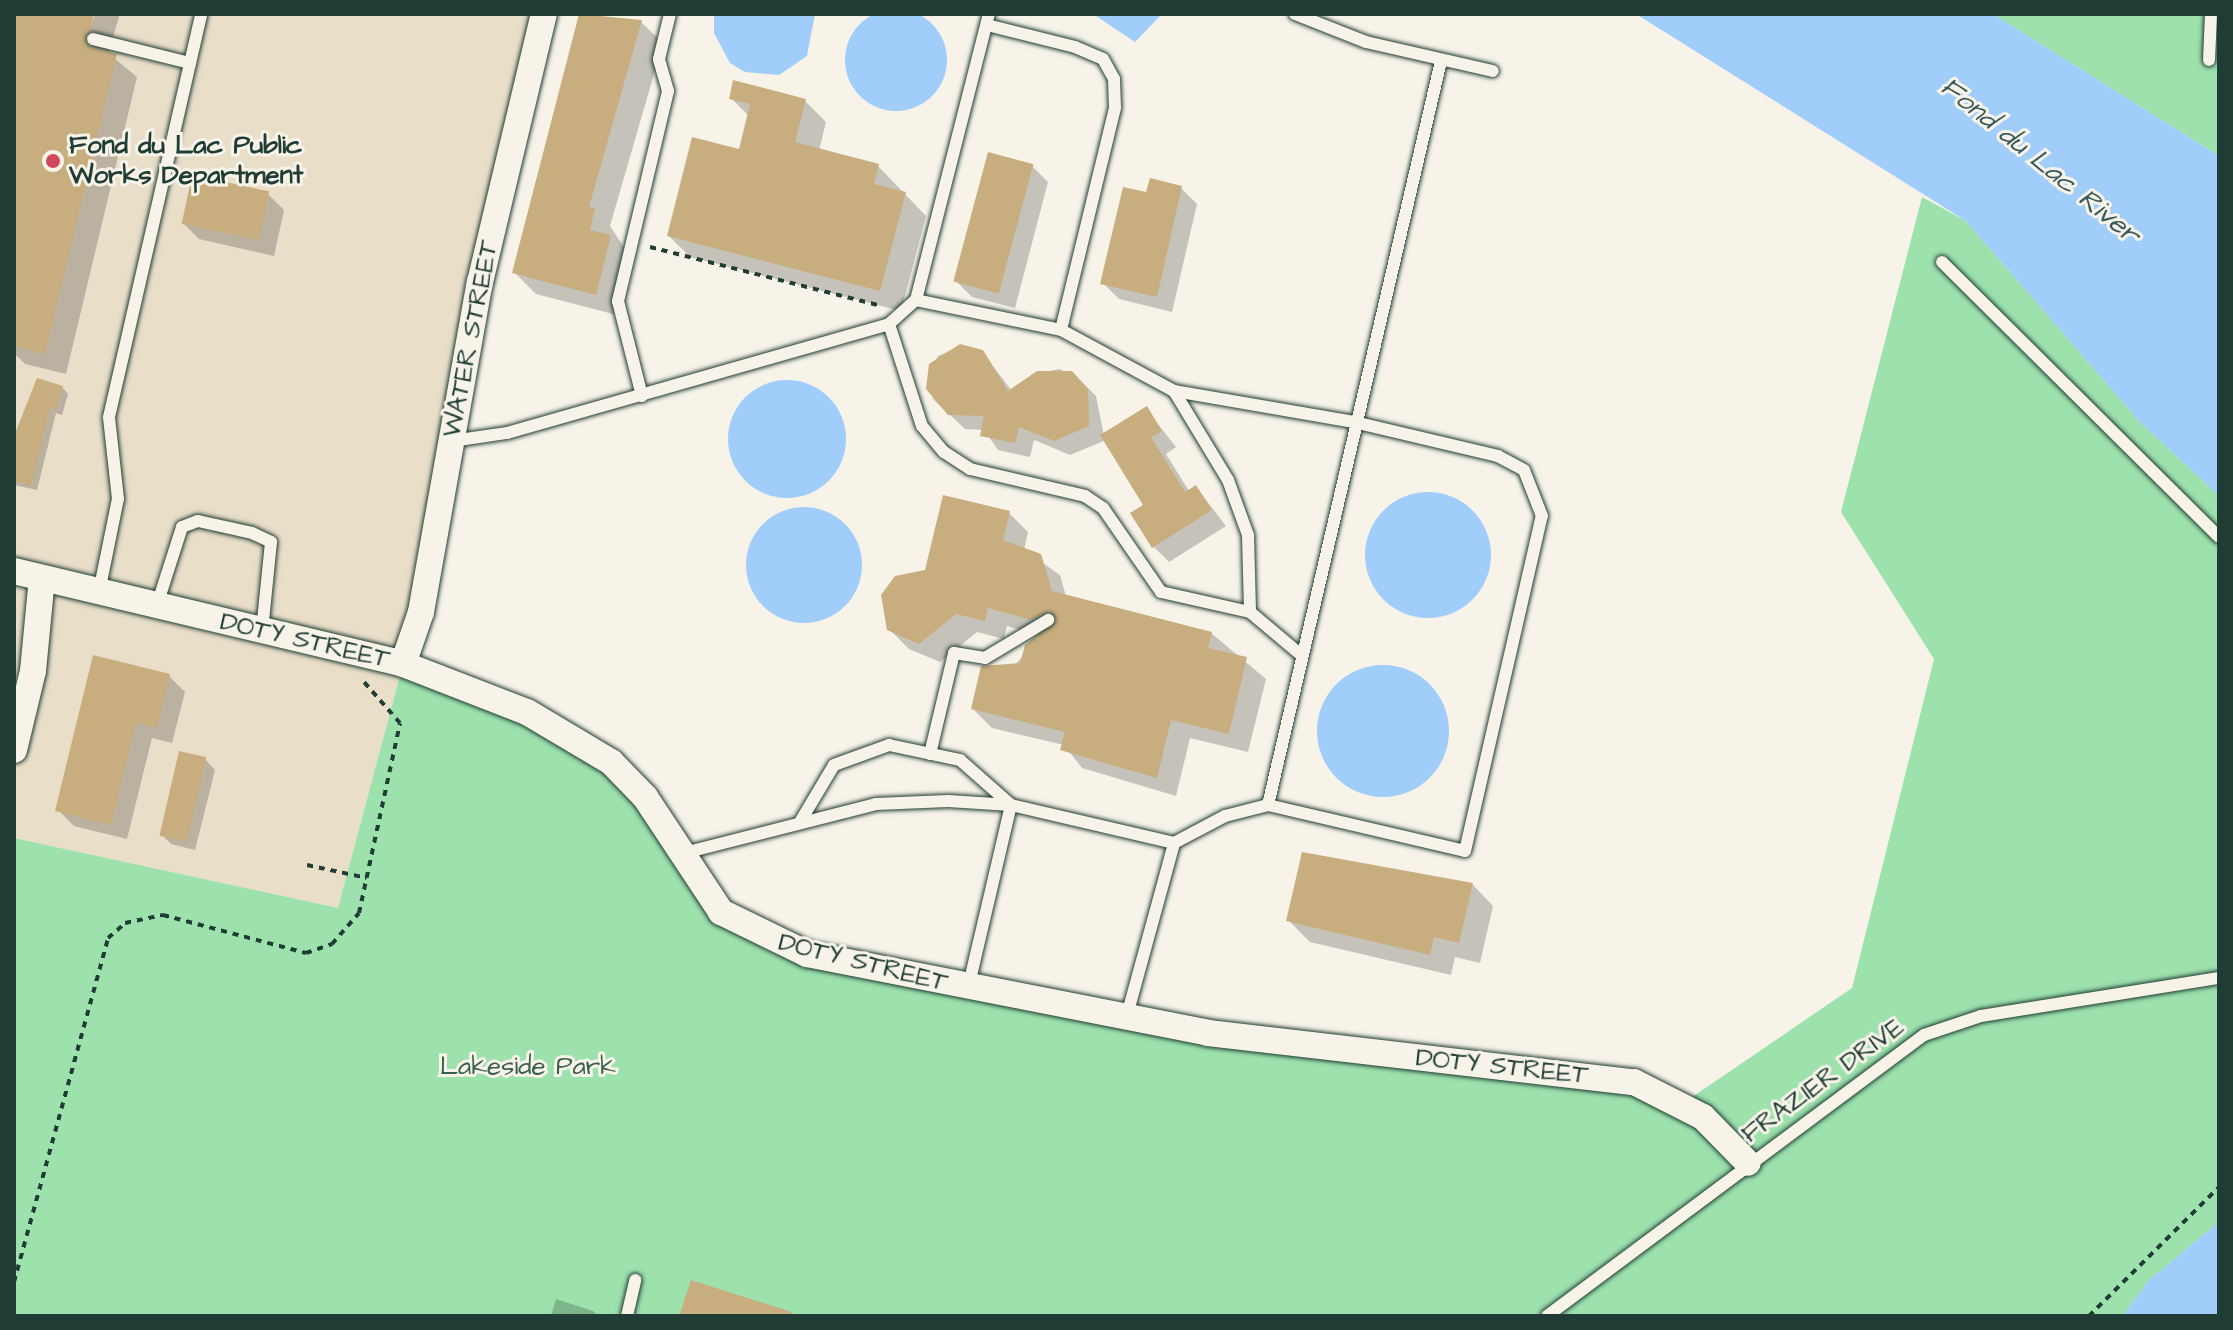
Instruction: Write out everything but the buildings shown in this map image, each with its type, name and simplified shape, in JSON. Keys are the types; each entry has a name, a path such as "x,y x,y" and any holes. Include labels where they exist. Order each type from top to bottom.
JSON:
{"street":[{"name":"WATER STREET","path":"403,664 421,612 480,282 544,14"},
{"name":"DOTY STREET","path":"14,571 403,664 576,736 645,797 721,912 773,942 968,989 1126,1019 1634,1082 1703,1117 1748,1163"},
{"path":"14,750 33,671 42,578"}],"lane":[{"path":"99,592 118,499 109,417 201,14"},
{"path":"642,396 618,301 668,91 659,59 670,14"},
{"path":"1295,14 1441,61 1493,71"},
{"path":"2209,60 2211,14"},
{"path":"452,441 642,396 889,324 916,300 988,20 1103,59 1114,79 1115,108 1061,330"},
{"path":"93,39 190,63"},
{"path":"1268,805 1354,422 1441,61"},
{"path":"1942,262 2219,537"},
{"path":"684,853 876,804 1011,805 1174,843 1225,816 1268,805 1465,851 1538,531 1537,490 1524,470 1498,456 1354,422 1174,391 1061,330 916,300"},
{"path":"889,324 922,426 944,452 970,469 1085,496 1103,508 1161,592 1250,612 1301,655"},
{"path":"1174,391 1228,480 1248,535 1250,612"},
{"path":"157,606 182,527 198,521 252,533 271,542 262,630"},
{"path":"930,754 954,653 985,658 1048,620"},
{"path":"800,822 834,765 860,750 889,745 960,760 1011,805"},
{"path":"968,989 1011,805"},
{"path":"1126,1019 1174,843"},
{"name":"FRAZIER DRIVE","path":"1547,1316 1888,1056 1940,1028 2219,978"},
{"path":"627,1316 635,1280"}],"path":[{"path":"632,242 903,312"},
{"path":"14,1282 108,938 125,923 163,915 306,953 345,934 367,878 400,723 361,679"},
{"path":"307,865 367,878"},
{"path":"2089,1316 2219,1187"}],"shaded area":[{"path":"14,14 544,14 403,664 338,908 14,838"}],"green space":[{"path":"1993,14 2219,14 2219,156"},
{"name":"Lakeside Park","path":"1922,197 1966,221 2138,420 2219,496 2219,1222 2148,1281 2123,1316 14,1316 14,838 338,908 403,664 576,736 746,928 1021,1001 1600,1077 1682,1104 1852,988 1934,659 1841,512"}],"water":[{"path":"896,9 916,13 932,24 943,40 947,60 943,80 932,96 916,107 896,111 876,107 860,96 849,80 845,60 849,40 860,24 876,13"},
{"path":"714,14 815,14 807,56 779,75 745,72 730,63 714,33"},
{"path":"1093,14 1162,14 1135,42"},
{"name":"Fond du Lac River","path":"1636,14 1993,14 2219,156 2219,496 2138,420 1966,221"},
{"path":"787,380 810,385 829,397 841,416 846,439 841,462 829,481 810,493 787,498 764,493 745,481 733,462 728,439 733,416 745,397 764,385"},
{"path":"1428,492 1452,496 1473,510 1487,531 1491,555 1487,579 1473,600 1452,614 1428,618 1404,614 1383,600 1369,579 1365,555 1369,531 1383,510 1404,496"},
{"path":"804,507 826,512 845,524 857,543 862,565 857,587 845,606 826,618 804,623 782,618 763,606 751,587 746,565 751,543 763,524 782,512"},
{"path":"1383,665 1408,670 1430,684 1444,706 1449,731 1444,756 1430,778 1408,792 1383,797 1358,792 1336,778 1322,756 1317,731 1322,706 1336,684 1358,670"},
{"path":"2219,1222 2219,1316 2123,1316 2148,1281"}],"place":[{"name":"Fond du Lac Public Works Department","path":"53,161"}]}
